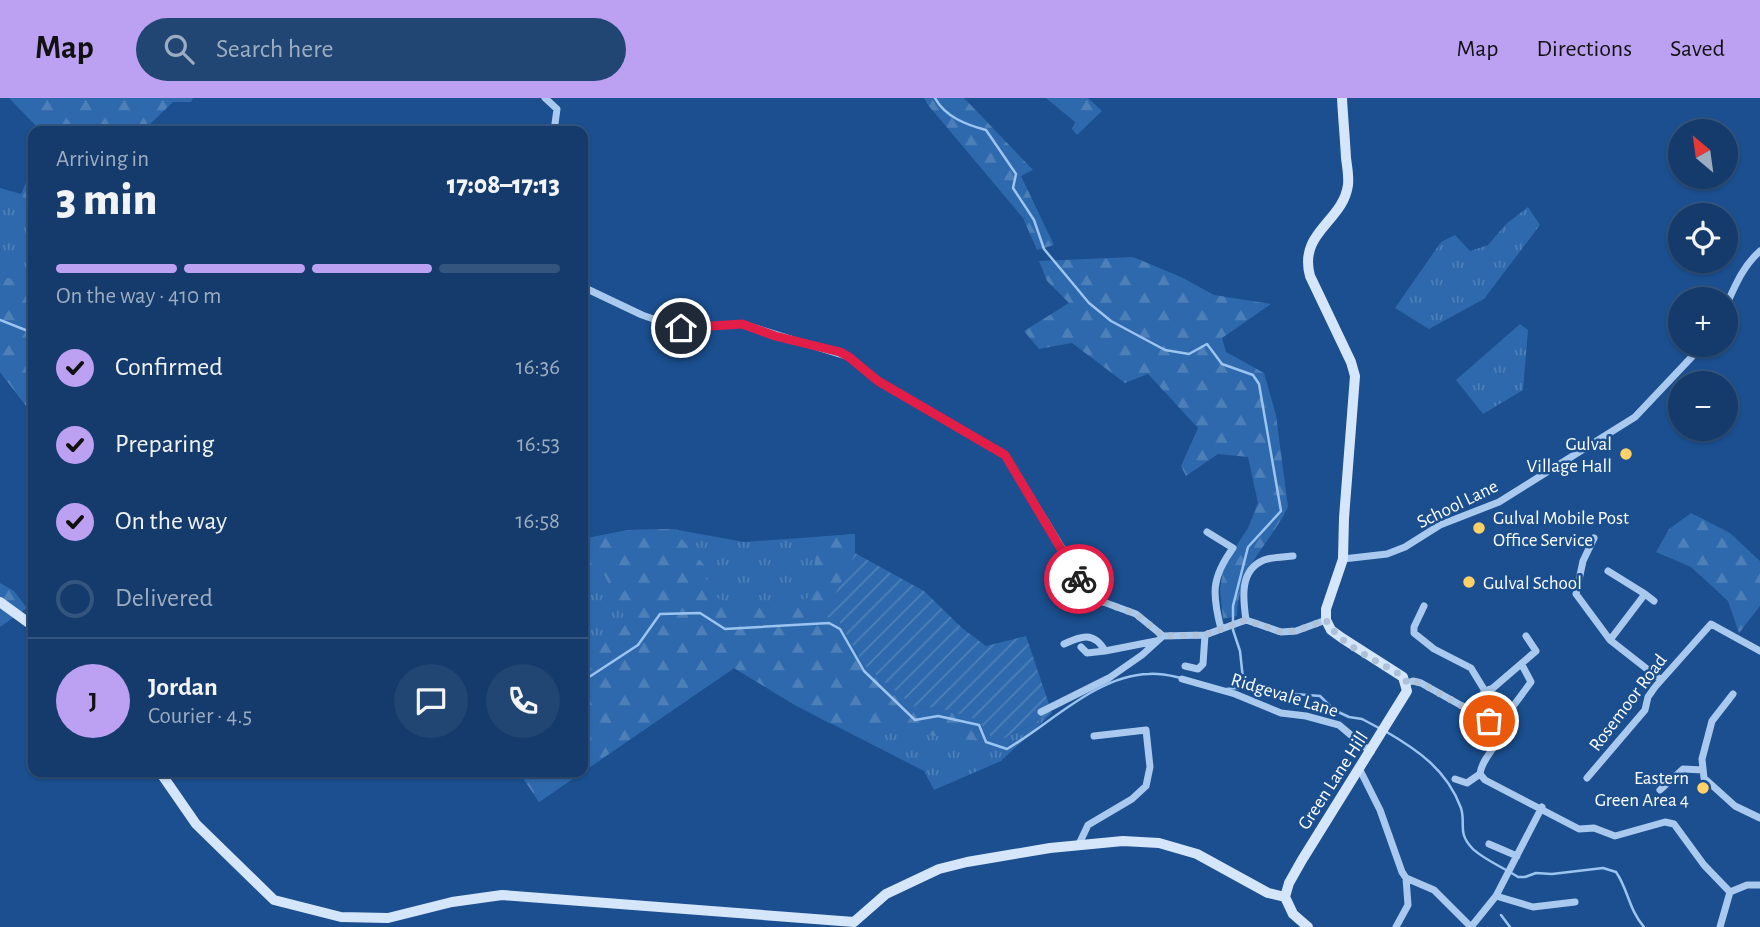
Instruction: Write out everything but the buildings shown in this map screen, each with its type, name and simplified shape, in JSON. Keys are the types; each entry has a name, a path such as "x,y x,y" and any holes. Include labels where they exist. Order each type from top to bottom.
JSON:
{"street":[{"path":"545,98 557,109 555,126"},
{"path":"1342,98 1348,185 1339,205 1313,239 1307,254 1310,276 1355,376 1343,559 1326,609 1326,620 1331,630 1404,677 1407,683 1421,683 1489,721 1500,732 1499,739 1481,764 1480,774 1485,780 1542,807 1579,829 1594,828 1615,836 1665,822 1674,824 1704,865 1730,892"},
{"path":"1735,287 1751,259 1760,251"},
{"path":"588,289 642,315 679,328 742,324 775,336 840,352 849,357 878,381 1005,455 1065,553 1087,596 1136,614 1160,638"},
{"name":"School Lane","path":"1343,559 1387,554 1405,547 1440,525 1499,502 1635,417 1692,357"},
{"path":"1207,532 1233,548 1215,581 1214,601 1225,627"},
{"path":"1594,538 1583,561 1576,594 1610,640 1661,680"},
{"path":"1244,621 1244,585 1253,567 1265,560 1293,556"},
{"path":"1608,571 1654,601"},
{"path":"1610,640 1645,594"},
{"path":"0,602 28,622"},
{"path":"1424,606 1414,626 1414,633 1434,649 1471,668 1485,691"},
{"path":"1081,647 1087,653 1105,651 1160,638 1205,635 1244,621 1281,632 1296,631 1326,620"},
{"name":"Rosemoor Road","path":"1587,778 1645,710 1648,697 1661,680 1711,624 1760,651"},
{"path":"1064,644 1083,635 1090,636 1098,641 1105,651"},
{"path":"1185,666 1198,669 1203,664 1205,635"},
{"path":"1471,710 1485,691 1493,688 1513,669 1522,665 1536,650 1526,636"},
{"path":"1041,712 1109,678 1142,655 1160,638"},
{"path":"1514,705 1531,682 1522,665"},
{"name":"Ridgevale Lane","path":"1182,679 1235,694 1281,713 1306,716 1339,725 1371,752"},
{"name":"Green Lane Hill","path":"1285,897 1289,883 1302,860 1390,722 1407,691 1407,683"},
{"path":"1733,694 1712,722 1702,759 1704,778 1735,806 1760,818"},
{"path":"1079,844 1088,825 1132,799 1146,786 1150,767 1146,730 1094,736"},
{"path":"1359,768 1367,781 1406,878 1408,905 1396,927"},
{"path":"1660,790 1683,769 1703,770"},
{"path":"1455,779 1467,783 1480,774"},
{"path":"163,777 196,824 274,900 341,917 388,918 452,902 502,895 852,925 886,894 939,869 981,859 1079,844 1123,841 1171,846 1197,854 1268,893 1285,897 1293,914 1308,927"},
{"path":"1406,878 1434,890 1472,927 1496,896 1542,807"},
{"path":"1489,845 1517,856"},
{"path":"1730,892 1747,885 1760,885"},
{"path":"1720,927 1730,892"},
{"path":"1496,896 1533,907 1575,902"}],"green space":[{"path":"9,98 193,98 191,102 173,102 148,126 36,126"},
{"path":"924,98 964,98 1033,170 1021,176 1054,245 1037,250 1023,218"},
{"path":"1046,98 1088,98 1102,111 1077,135 1072,129 1075,122"},
{"path":"28,178 28,210 21,194"},
{"path":"0,188 21,194 28,210 28,408 0,372"},
{"path":"1528,207 1540,225 1484,299 1429,329 1395,308 1441,242 1455,235 1470,251 1488,245 1506,224"},
{"path":"1133,257 1181,277 1214,295 1271,304 1222,338 1226,352 1264,373 1276,415 1288,507 1248,570 1239,598 1237,616 1223,619 1220,589 1224,565 1248,528 1258,503 1248,457 1218,454 1186,476 1181,466 1198,428 1148,374 1125,383 1072,343 1039,349 1024,331 1069,303 1047,281 1039,261"},
{"path":"0,276 23,282 28,278 28,408 0,372"},
{"path":"1520,324 1528,330 1523,390 1483,414 1456,380"},
{"path":"1691,513 1730,533 1760,561 1760,606 1739,633 1728,601 1691,567 1656,552 1669,529"},
{"path":"673,529 744,542 855,534 855,553 829,613 839,621 864,665 915,707 939,708 1005,738 1052,713 1001,761 934,790 924,771 795,705 734,668 588,769 588,538 628,530"},
{"path":"673,529 705,566 708,593 744,611 809,598 819,537 855,534 855,553 826,616 839,621 864,665 915,707 939,708 979,720 991,737 986,742 829,723 734,668 588,769 588,651 627,622 601,568 588,565 588,538 628,530"},
{"path":"855,553 924,591 962,628 986,646 1026,636 1052,713 1005,738 991,737 978,720 939,708 915,707 864,665 839,621 825,616"},
{"path":"0,583 14,591 27,608 0,627"},
{"path":"522,777 576,777 539,802"},
{"path":"522,777 576,777 539,802"}],"waterway":[{"path":"935,98 951,115 964,123 986,130 1016,174 1013,188 1034,220 1044,249 1089,303 1111,321 1165,350 1189,354 1207,344 1222,364 1253,375 1259,384 1281,511 1248,547 1233,606 1233,630 1240,651 1243,679 1258,691 1320,696 1334,710 1379,728"},
{"path":"0,320 28,331"},
{"path":"588,678 638,645 660,614 700,613 725,629 829,623 840,629 864,671 915,720 938,716 979,725 986,742 1007,749 1075,702 1111,683 1130,676 1149,674 1182,678"},
{"path":"1226,689 1250,687"},
{"path":"1385,731 1420,754 1440,772 1461,808 1463,833 1476,852 1518,877 1603,868 1616,872 1635,914 1644,927"},
{"path":"1501,915 1510,927"}],"way so far":[{"path":"1079,579 1087,596 1136,614 1163,636 1205,635 1246,620 1281,632 1296,631 1326,620 1331,630 1404,677 1407,683 1421,683 1489,721"}],"place":[{"name":"Gulval Village Hall","path":"1626,454"},
{"name":"Gulval Mobile Post Office Service","path":"1479,528"},
{"name":"Gulval School","path":"1469,582"},
{"name":"Eastern Green Area 4","path":"1703,788"}],"route":[{"path":"681,328 742,324 775,336 840,352 878,381 986,442 1005,455 1019,475 1079,579"}]}
